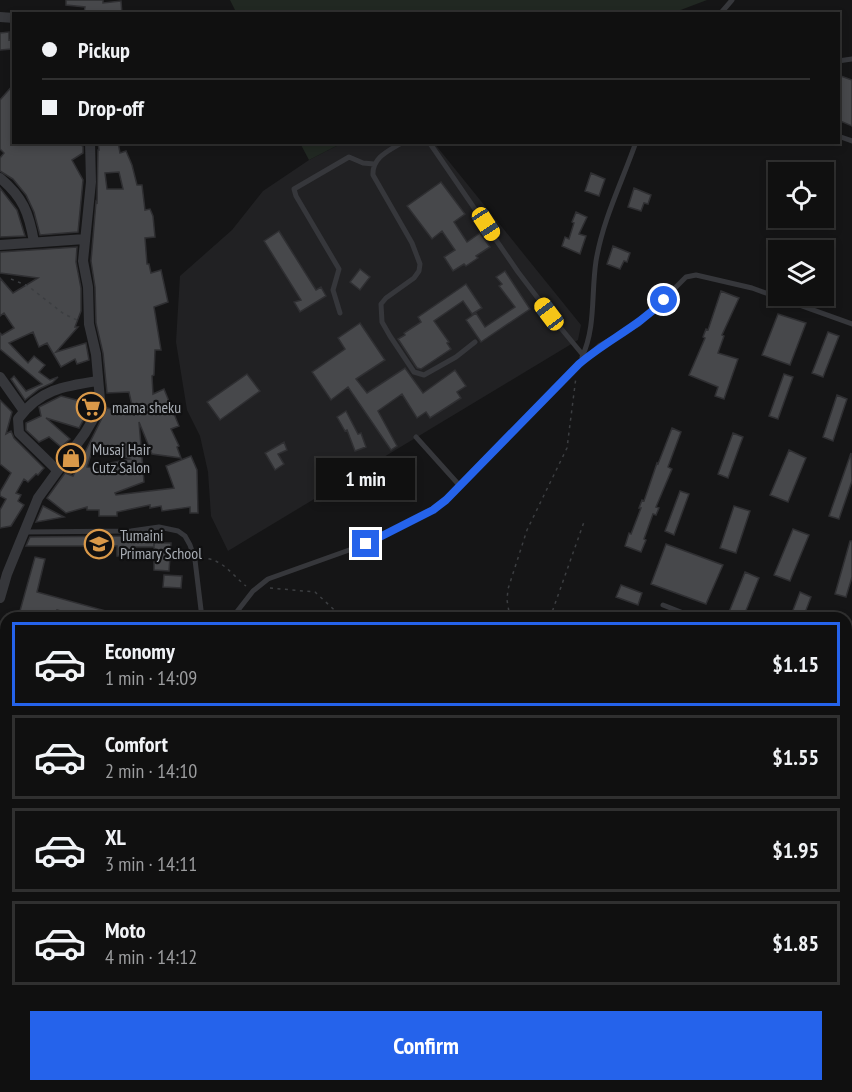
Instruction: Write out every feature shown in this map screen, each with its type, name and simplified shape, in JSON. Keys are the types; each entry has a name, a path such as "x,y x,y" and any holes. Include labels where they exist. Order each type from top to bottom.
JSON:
{"street":[{"path":"0,598 38,498 85,433 99,409 94,343 88,324 88,287 83,261 91,182 90,144"},
{"path":"0,177 22,200 28,214 34,242"},
{"path":"0,244 85,239"},
{"path":"0,377 24,411"},
{"path":"57,470 19,433 18,419 36,398 55,390 98,381"}],"lane":[{"path":"722,12 732,0"},
{"path":"400,144 382,155 374,165 373,175 412,243 420,264 419,271 414,278 381,304 382,322 414,372 419,375 424,375 456,357 475,342"},
{"path":"430,144 518,272 583,355"},
{"path":"579,364 590,335 596,262 605,221 635,144"},
{"path":"340,313 333,290 339,269 294,189 349,157 374,165"},
{"path":"237,612 258,586 277,575 347,552 387,535 433,510 460,486 579,364 600,346 639,324 686,277 696,275 752,288 852,324"},
{"path":"416,437 460,486"},
{"path":"24,532 131,531 168,527 185,536 195,560 201,612"},
{"path":"663,605 681,612"}],"path":[{"path":"11,279 34,289 70,318 88,324"},
{"path":"509,612 508,588 527,530 567,448 573,390 579,364"},
{"path":"552,612 584,522"},
{"path":"195,560 208,558 222,563 233,576 253,591"},
{"path":"258,586 315,592 337,612"}],"shaded area":[{"path":"230,0 707,0 675,12 236,12"},
{"path":"301,144 340,144 309,160"},
{"path":"340,144 435,144 581,325 578,340 228,551 211,516 208,472 200,436 187,410 176,342 180,276 232,230 263,191 309,160"}],"building":[{"path":"66,0 103,0 103,3 121,1 122,12 84,12 85,7 66,5"},
{"path":"9,32 12,49 0,50 0,33"},
{"path":"840,76 852,80 852,126 840,121"},
{"path":"12,86 12,144 81,144 83,147 83,153 72,160 83,180 78,232 40,235 34,212 26,195 13,179 0,171 0,158 4,153 0,149 0,100"},
{"path":"98,144 118,144 120,153 126,151 137,185 142,185 145,210 150,209 153,216 155,237 145,238 147,264 149,264 151,273 161,270 168,302 154,307 161,350 155,350 154,375 152,376 153,394 164,389 179,426 171,429 179,446 177,447 181,458 152,454 139,422 144,482 115,493 116,495 174,488 166,466 191,456 197,470 198,513 190,513 190,507 162,511 161,506 150,508 150,505 117,512 117,516 99,516 99,510 87,510 87,507 66,513 47,498 65,473 73,476 107,408 134,415 129,392 107,393 103,353 96,323 95,287 91,261 96,202 97,204","holes":["119,172 123,189 107,189 105,173","94,445 130,459 110,463 112,471 87,467"]},
{"path":"591,173 605,179 599,196 585,191"},
{"path":"441,182 465,214 454,222 467,242 480,233 490,247 466,266 464,264 453,271 444,257 455,250 442,231 432,239 407,206"},
{"path":"0,188 17,210 25,236 0,237"},
{"path":"634,188 651,195 648,204 644,203 641,211 628,207"},
{"path":"576,212 587,217 579,234 586,236 580,254 562,246 565,237 569,239"},
{"path":"279,231 316,290 321,287 326,296 300,312 294,302 301,300 264,241"},
{"path":"613,246 630,253 627,262 624,261 620,269 607,264"},
{"path":"77,247 76,262 81,288 81,311 75,327 78,327 56,352 86,343 89,360 77,364 75,359 61,367 47,343 39,347 33,332 9,343 28,363 34,356 45,365 39,372 50,380 58,377 25,400 11,379 14,376 26,391 42,384 0,349 0,333 2,335 14,328 4,313 0,316 0,278 13,293 38,278 0,273 0,252"},
{"path":"360,269 370,277 360,290 350,282"},
{"path":"505,271 530,309 481,342 466,320 476,313 485,327 515,307 499,286 502,284 496,277"},
{"path":"466,284 482,308 472,314 463,301 434,321 449,342 447,343 451,349 421,369 417,368 398,339 421,322 418,317"},
{"path":"721,291 739,298 722,335 724,336 718,353 738,359 724,399 715,396 718,387 689,375"},
{"path":"778,314 806,323 790,365 762,355"},
{"path":"360,323 385,360 356,379 367,393 405,368 423,393 455,370 466,386 457,392 461,398 430,418 426,412 417,418 402,394 378,411 397,446 391,450 348,387 331,400 312,372 345,349 338,338"},
{"path":"828,332 839,336 823,377 812,373"},
{"path":"247,374 260,391 220,420 207,402"},
{"path":"784,374 793,377 778,419 769,416"},
{"path":"837,395 847,399 833,441 823,437"},
{"path":"61,396 92,404 79,428 46,418 70,439 61,447 49,437 39,442 26,430 26,423 41,416 39,407"},
{"path":"0,400 12,412 6,434 11,431 14,438 44,468 28,482 24,479 16,493 21,495 18,501 24,505 11,526 0,528 0,510 6,499 0,496 0,492 11,473 0,464"},
{"path":"346,411 358,434 361,433 366,447 355,451 347,430 345,431 337,417"},
{"path":"672,428 681,432 668,467 672,469 656,507 659,508 656,515 653,514 641,552 625,546"},
{"path":"733,433 743,437 728,478 718,474"},
{"path":"284,442 287,450 278,454 284,464 275,470 265,453"},
{"path":"789,450 806,458 788,502 770,495"},
{"path":"851,453 852,481 839,519 829,516"},
{"path":"680,491 689,494 674,535 665,531"},
{"path":"43,506 64,517 36,522"},
{"path":"734,506 750,511 736,553 720,548"},
{"path":"793,529 809,535 790,581 774,575"},
{"path":"149,533 149,540 154,540 154,543 171,543 169,571 154,570 154,547 132,547 132,557 117,556 117,546 26,546 30,537 131,536"},
{"path":"850,541 852,541 852,577 846,597 835,594"},
{"path":"666,544 723,565 706,604 651,584"},
{"path":"35,557 45,559 37,592 110,612 57,610 56,612 20,612"},
{"path":"745,572 759,578 745,612 729,612"},
{"path":"164,575 182,576 181,588 163,587"},
{"path":"621,585 642,593 638,605 616,597"},
{"path":"800,592 811,597 805,612 792,612"}],"place":[{"name":"mama sheku","path":"91,407"},
{"name":"Musaj Hair Cutz Salon","path":"71,458"},
{"name":"Tumaini Primary School","path":"99,544"}],"route":[{"path":"366,544 433,510 446,500 579,364 600,346 639,324 664,300"}]}
